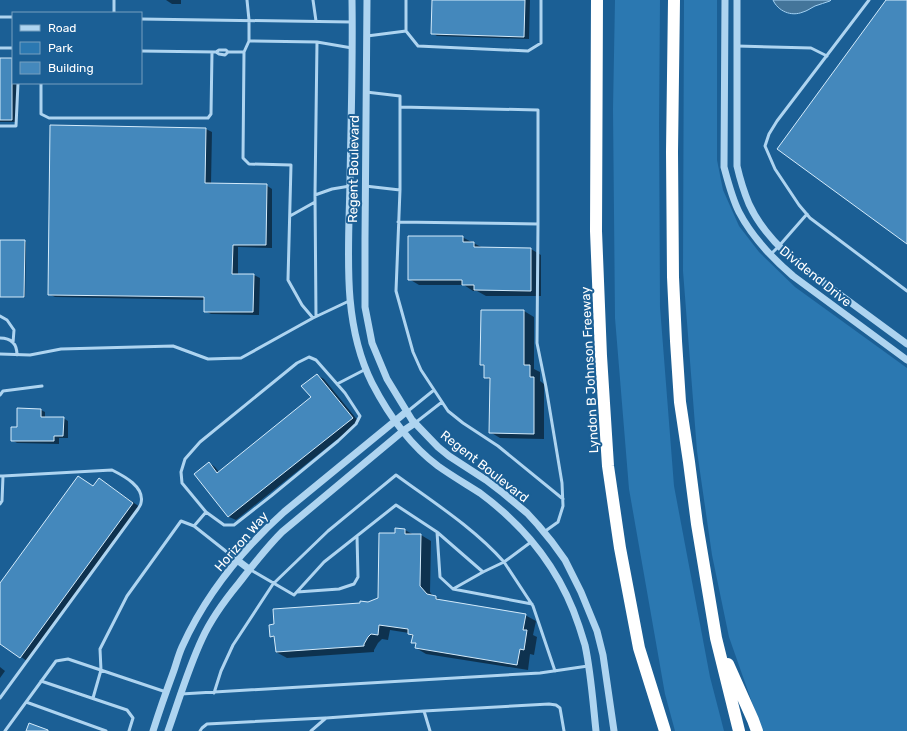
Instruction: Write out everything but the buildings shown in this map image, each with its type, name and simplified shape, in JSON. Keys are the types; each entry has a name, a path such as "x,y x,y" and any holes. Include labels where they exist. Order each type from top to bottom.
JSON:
{"highway":[{"name":"Lyndon B Johnson Freeway","path":"597,0 596,231 601,356 608,466 620,548 639,648 665,731"},
{"path":"674,0 672,215 673,277 680,402 690,462 697,524 716,638 739,731"},
{"path":"716,638 757,731"}],"street":[{"name":"Regent Boulevard","path":"352,0 348,276 354,329 362,360 379,396 403,431 428,457 501,510 532,541 548,562 574,611 584,644 596,731"},
{"name":"Regent Boulevard","path":"367,0 365,307 372,343 387,379 406,412 415,423 438,448 486,480 527,514 544,532 565,560 581,592 597,631 603,655 614,731"},
{"name":"Dividend Drive","path":"725,0 724,167 739,211 750,229 777,262 793,276 907,360"},
{"name":"Dividend Drive","path":"737,0 737,166 750,206 760,222 786,254 907,344"},
{"path":"725,46 737,46"},
{"name":"Horizon Way","path":"153,731 181,649 190,630 216,589 237,560 265,529 284,512 396,422 406,412"},
{"name":"Horizon Way","path":"168,731 189,668 202,638 225,601 265,549 282,532 403,431 415,423"},
{"path":"237,560 249,569"}],"lane":[{"path":"114,0 114,12"},
{"path":"247,0 249,41 244,52 243,158 249,164 291,165 288,280 302,304 314,317"},
{"path":"313,0 316,22"},
{"path":"406,0 406,31 418,46 528,51 541,43 541,0"},
{"path":"869,0 777,121 769,134 765,146 775,169 799,205 810,218 907,291"},
{"path":"0,17 12,17"},
{"path":"142,19 352,22"},
{"path":"367,36 406,31"},
{"path":"249,41 317,42 352,48"},
{"path":"314,317 317,42"},
{"path":"737,46 811,48 827,56"},
{"path":"0,48 12,48"},
{"path":"142,52 216,52 219,50 226,50 228,52 244,52"},
{"path":"42,84 41,114 49,118 208,118 211,114 212,52"},
{"path":"0,126 16,126 18,84"},
{"path":"366,92 400,96 400,190 396,292 413,352 421,370 448,411 463,423 498,446 563,499"},
{"path":"400,107 538,110 538,343 562,483 563,499 563,506 558,522 544,532"},
{"path":"315,195 350,186"},
{"path":"365,186 400,190"},
{"path":"290,216 315,202"},
{"path":"770,255 807,214"},
{"path":"398,222 538,224"},
{"path":"0,354 30,355 62,349 173,346 208,359 240,358 314,317 350,300"},
{"path":"0,316 7,320 14,330 13,343"},
{"path":"0,338 5,338 13,343 17,349 17,355"},
{"path":"308,357 316,360 345,393 360,416 356,424 332,446 234,525 224,526 206,512 182,482 181,472 185,459 200,442 296,363 308,357"},
{"path":"337,384 366,369"},
{"path":"0,395 3,391 42,386"},
{"path":"406,412 434,390"},
{"path":"415,423 442,402"},
{"path":"0,504 2,501 1,476 112,470 134,484 139,489 142,502 0,698"},
{"path":"214,693 221,671 233,645 274,584 328,531 396,476 484,542 504,562 532,604 555,671"},
{"path":"297,592 324,562 396,505 437,532 483,572"},
{"path":"194,526 206,512"},
{"path":"93,698 101,670 100,649 127,596 181,521 194,526 237,560"},
{"path":"437,532 440,577 453,589 532,604"},
{"path":"249,569 294,595 297,592 339,589 354,584 358,577 357,536"},
{"path":"453,589 504,562 532,541"},
{"path":"5,731 56,660 68,659 166,692"},
{"path":"180,694 533,673 588,666"},
{"path":"41,681 127,710 133,718 129,731"},
{"path":"26,702 106,731"},
{"path":"200,731 207,724 549,704 556,705 560,708 564,731"},
{"path":"424,711 430,731"},
{"path":"311,731 326,718"}],"green space":[{"path":"615,0 660,0 660,307 674,486 710,677 724,731 675,731 665,694 629,489 615,318 613,109"},
{"path":"684,0 717,0 717,160 723,190 739,226 759,252 795,287 907,368 907,731 762,731 729,637 712,555 697,451 683,271"}],"shaded area":[{"path":"773,0 831,0 804,12 794,14 782,10"}]}
